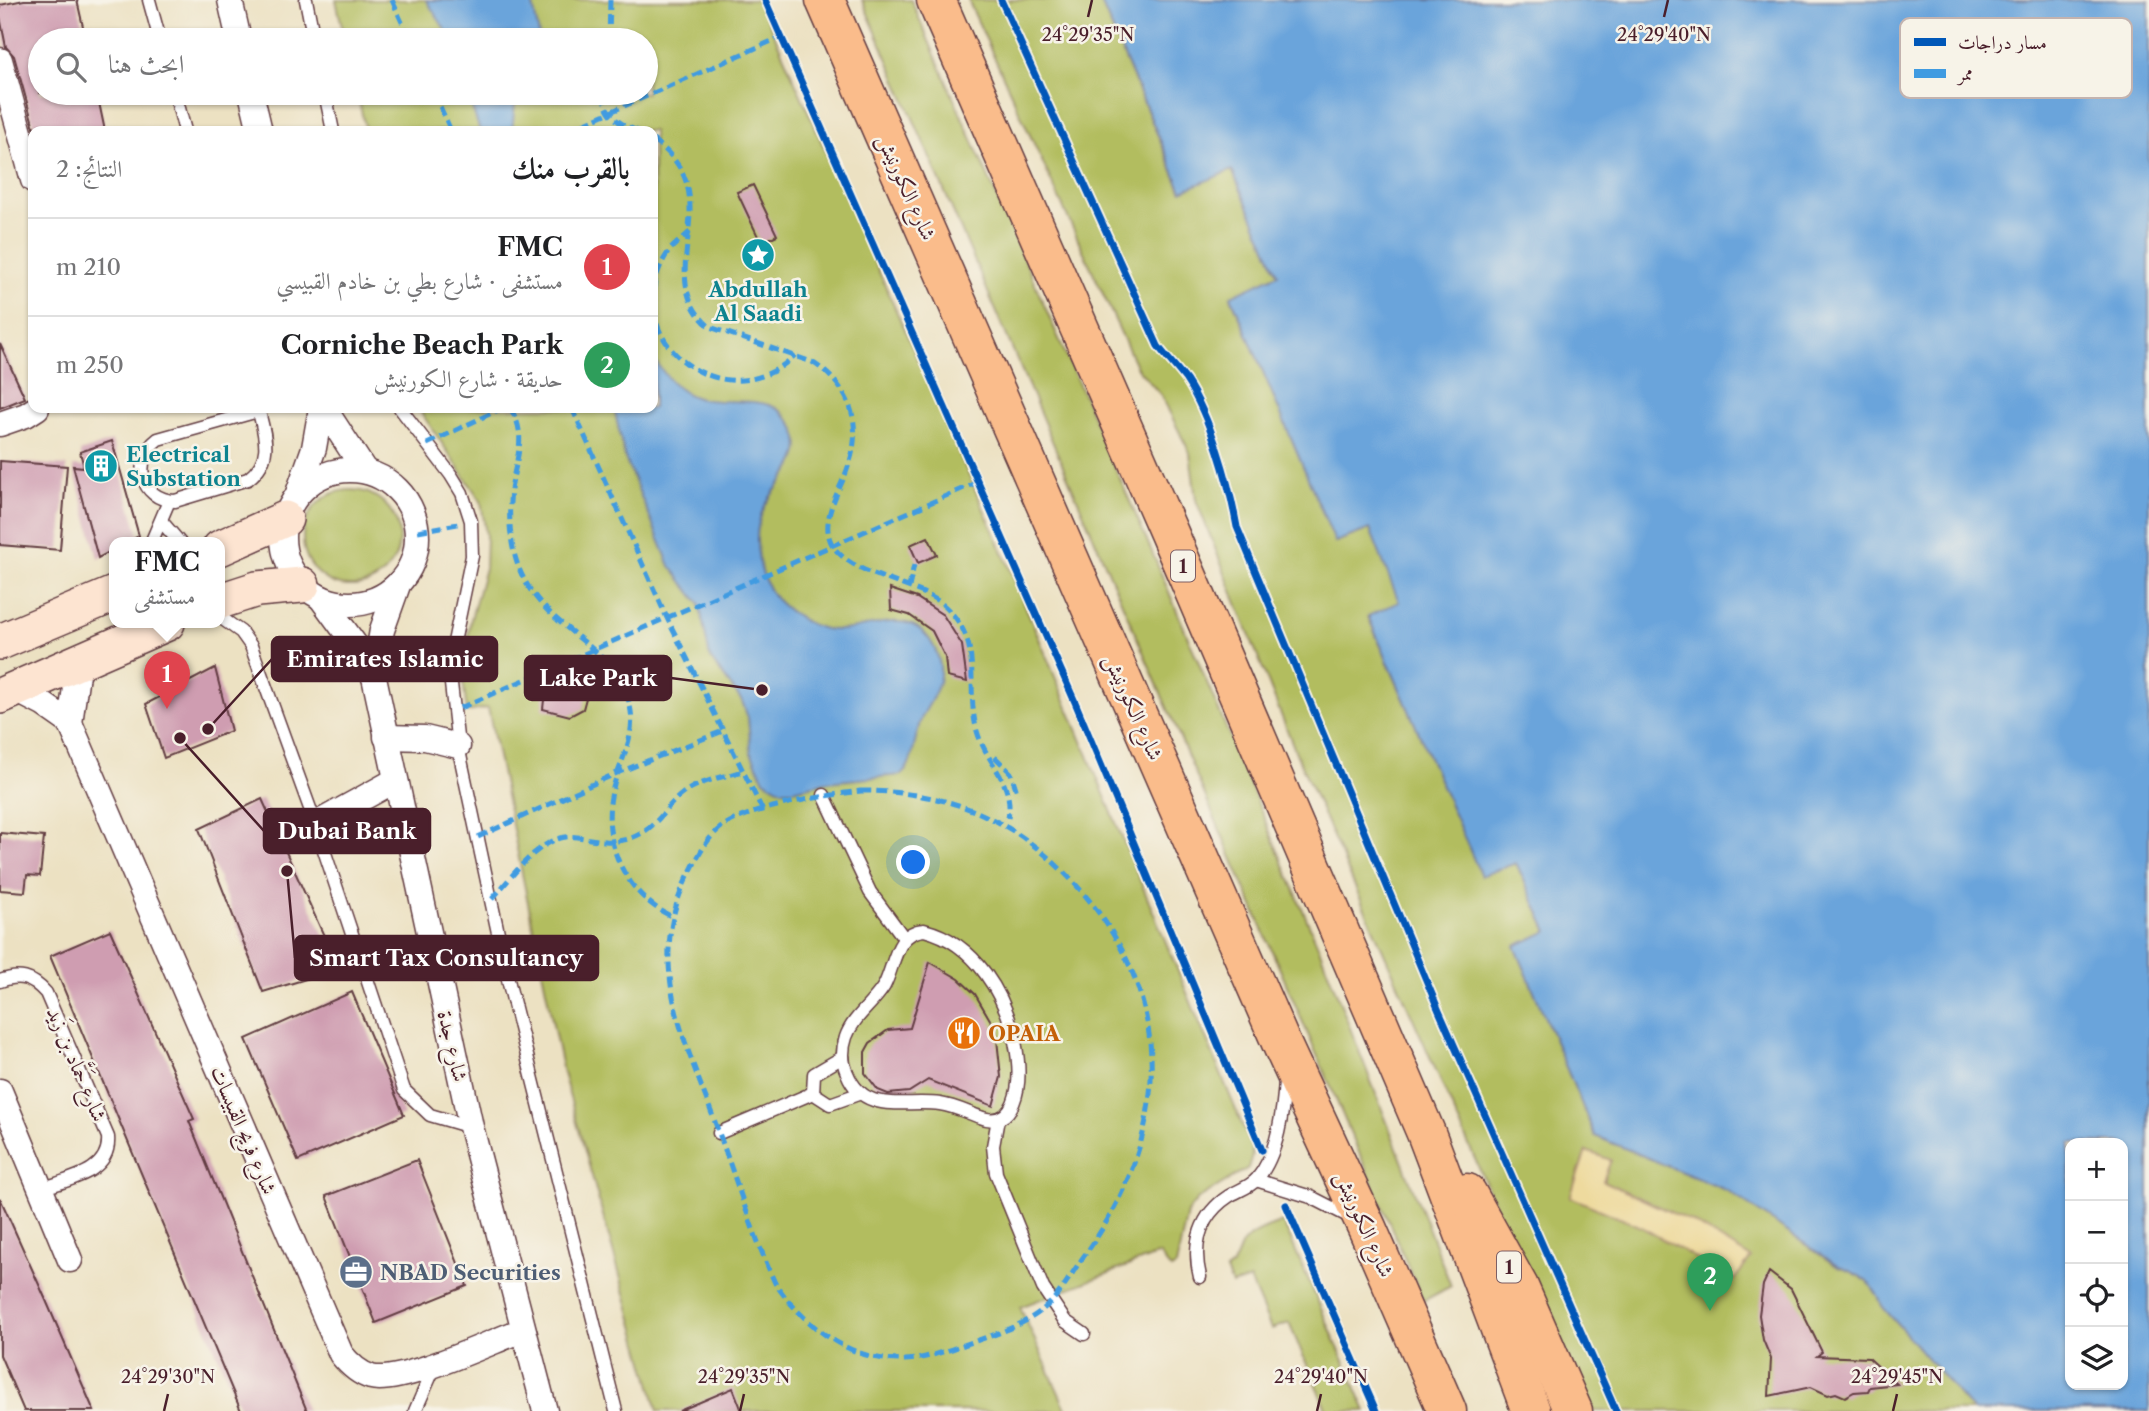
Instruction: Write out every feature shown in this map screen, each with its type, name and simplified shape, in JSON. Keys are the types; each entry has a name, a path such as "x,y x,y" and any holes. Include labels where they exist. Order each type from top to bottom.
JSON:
{"highway":[{"name":"شارع الكورنيش","path":"825,0 1282,1045 1368,1230 1447,1411"},
{"name":"1","path":"936,0 1169,533 1426,1133 1531,1411"},
{"name":"1","path":"1426,1133 1454,1171 1499,1248 1573,1411"}],"street":[{"path":"230,0 236,28"},
{"path":"0,60 28,162"},
{"path":"254,105 259,126"},
{"path":"0,424 29,413"},
{"path":"312,592 291,571 285,554 292,506 314,448 322,413"},
{"path":"326,413 365,471"},
{"path":"225,545 292,506 312,481 329,473 365,471 382,477 397,487 415,517 418,541 409,570 398,585 381,597 361,604 341,604 312,592 257,589 225,599"},
{"name":"شارع جدة","path":"374,677 382,630 398,585"},
{"name":"شارع جدة","path":"312,592 353,641 374,677 394,781 471,1127 541,1408"},
{"path":"6,635 109,596"},
{"path":"7,693 155,628"},
{"path":"7,693 43,704 70,723 79,660"},
{"name":"شارع فريج القبيسات","path":"70,723 341,1354 359,1372 384,1378 397,1377 523,1330"},
{"path":"386,737 425,738 458,746"},
{"path":"316,824 394,781"},
{"path":"0,1091 71,1260"}],"lane":[{"path":"149,0 157,28"},
{"path":"306,0 312,28"},
{"path":"178,105 185,126"},
{"path":"328,105 332,126"},
{"path":"248,413 169,436 149,446 141,466 142,477 154,495 169,500 237,483 256,473 266,453 259,413"},
{"path":"404,413 451,475 462,493 471,521 472,556 449,666 458,746 509,984 616,1411"},
{"path":"154,537 169,500"},
{"path":"162,522 175,537"},
{"path":"225,621 241,632 251,646 316,824 404,1090 430,1115 471,1127"},
{"path":"824,795 870,892 904,938"},
{"path":"924,930 954,946 984,971 1005,1004 1016,1041 1017,1080 1008,1112 998,1119 986,1119 941,1104 878,1103 861,1093 848,1077 843,1057 846,1036 881,989 904,938 924,930"},
{"name":"شارع حَمَّاد بن زَيد","path":"0,981 20,976 30,979 46,993 108,1137 107,1155 95,1168 41,1189"},
{"path":"1200,1277 1196,1251 1204,1219 1215,1206 1256,1180 1278,1133 1284,1104 1282,1045"},
{"path":"843,1057 814,1074 813,1093 830,1104 861,1093"},
{"path":"719,1133 813,1093"},
{"path":"998,1119 993,1146 996,1173 1042,1288 1065,1321 1084,1334"},
{"path":"1256,1180 1311,1197 1368,1230"},
{"path":"415,1411 437,1362"}],"green space":[{"path":"336,0 759,0 1005,557 1251,1146 1252,1155 1248,1168 1199,1198 1187,1213 1176,1266 1171,1269 1159,1254 1020,1307 1067,1411 658,1411 563,1073 488,708 467,712 462,672 471,619 485,568 486,535 481,501 421,413 658,413 658,126 365,126 360,105 658,105 658,28 342,28"},
{"path":"862,0 911,0 1155,559 1318,946 1451,1286 1423,1301"},
{"path":"968,0 1100,0 1181,190 1232,170 1278,274 1231,297 1336,542 1370,529 1400,602 1368,617 1481,875 1516,863 1548,932 1515,946 1595,1136 1728,1191 1838,1267 1860,1276 1875,1291 1882,1306 1973,1411 1586,1411 1297,755 1196,500 1190,453 1161,395 1137,368"},
{"path":"351,490 369,494 385,504 395,520 399,538 395,556 385,572 369,582 351,586 333,582 317,572 307,556 303,538 307,520 317,504 333,494"},
{"path":"1283,1222 1366,1411 1327,1411 1289,1323 1271,1329 1250,1279 1232,1285 1226,1271 1234,1262 1243,1243 1256,1233"}],"sand":[{"path":"1586,1151 1611,1160 1603,1181 1694,1223 1751,1258 1734,1280 1641,1227 1570,1197"}],"water":[{"path":"426,0 532,0 538,28 444,28"},
{"path":"1100,0 2149,0 2149,1411 1973,1411 1882,1306 1875,1291 1860,1276 1839,1267 1728,1191 1595,1136 1515,946 1548,931 1516,863 1481,876 1368,616 1399,602 1370,529 1335,542 1231,296 1278,274 1232,170 1182,191"},
{"path":"471,105 515,105 513,126 478,126"},
{"path":"658,365 674,384 690,395 714,401 766,404 777,408 786,416 799,441 798,452 788,473 766,504 757,531 760,565 767,586 787,609 825,629 840,630 885,622 913,625 925,634 939,658 939,682 920,721 912,756 901,775 826,782 793,790 782,790 764,780 751,753 748,718 742,701 710,658 699,603 670,566 625,458 615,413 658,413"}],"building":[{"path":"24,0 77,0 83,28 28,28 28,105 100,105 104,126 34,126 14,56 6,47 0,5"},
{"path":"753,185 777,235 761,243 737,192"},
{"path":"0,344 25,398 0,408"},
{"path":"112,441 139,536 109,537 109,552 98,558 73,466 84,467 80,452"},
{"path":"0,461 67,466 60,550 0,545"},
{"path":"928,537 937,555 918,563 910,545"},
{"path":"890,589 917,598 943,615 962,645 967,682 947,677 945,657 932,631 909,615 891,610"},
{"path":"215,668 231,731 164,758 146,704"},
{"path":"565,670 580,674 589,687 583,709 570,716 543,709 546,682"},
{"path":"262,799 339,969 263,992 199,829"},
{"path":"0,833 44,837 40,876 27,875 25,892 0,890"},
{"path":"110,930 194,1119 189,1121 307,1411 241,1411 50,956"},
{"path":"930,962 959,979 975,994 996,1030 1001,1077 993,1106 928,1080 909,1092 888,1094 878,1090 865,1073 865,1052 870,1043 888,1030 910,1028"},
{"path":"352,992 404,1115 298,1161 246,1039"},
{"path":"417,1160 467,1286 376,1323 326,1196"},
{"path":"0,1198 94,1411 24,1411 0,1355"},
{"path":"1769,1272 1791,1289 1822,1352 1817,1356 1869,1358 1897,1384 1870,1387 1868,1391 1854,1392 1845,1397 1836,1393 1828,1395 1811,1387 1769,1396 1771,1359 1763,1340 1759,1315 1763,1285"},
{"path":"733,1388 742,1411 679,1411"}],"marked path":[{"path":"392,0 405,28"},
{"path":"609,28 610,0"},
{"path":"658,91 781,37"},
{"path":"439,105 449,126"},
{"path":"605,105 614,117 626,126"},
{"path":"583,124 626,105"},
{"path":"658,145 676,162 687,186 690,210 686,283 693,306 710,327 812,362 836,382 844,394 854,421 853,451 828,519 829,537 836,550 847,560 862,569 929,596 955,617 969,648 977,731 1004,783 1009,805 1008,818"},
{"path":"658,276 667,254 690,232"},
{"path":"658,322 666,342 685,362 710,376 738,380 767,374 795,355"},
{"path":"427,444 492,413"},
{"path":"513,413 520,438 510,497 513,548 522,576 536,598 608,664 621,683 632,717 630,738 613,788 610,807 613,846 629,880 641,895 656,908 673,917"},
{"path":"574,413 667,618 763,811"},
{"path":"460,708 978,482"},
{"path":"418,531 458,524"},
{"path":"909,587 914,565"},
{"path":"478,837 617,773 723,731"},
{"path":"995,757 1011,773 1017,792"},
{"path":"492,899 529,858 552,841 564,837 609,841 632,838 652,825 676,799 689,790 711,780 743,771"},
{"path":"861,791 924,796 952,803 1005,826 1029,842 1076,885 1109,928 1133,974 1147,1020 1151,1068 1147,1116 1134,1163 1113,1210 1064,1286 1042,1310 1015,1326 946,1351 915,1359 873,1357 834,1341 802,1315 775,1283 683,1037 670,973 670,941 676,908 698,856 718,830 730,822 765,809 861,791"}],"cycle path":[{"path":"765,0 1075,702 1262,1150"},
{"path":"1001,0 1158,346 1186,380 1203,413 1224,471 1237,527 1439,1011 1616,1411"},
{"path":"1286,1205 1376,1411"}],"place":[{"name":"Abdullah Al Saadi","path":"758,255"},
{"name":"Electrical Substation","path":"101,466"},
{"name":"Lake Park","path":"762,690"},
{"name":"FMC","path":"167,709"},
{"name":"Emirates Islamic","path":"208,729"},
{"name":"Dubai Bank","path":"180,738"},
{"name":"Smart Tax Consultancy","path":"287,871"},
{"name":"OPAIA","path":"964,1033"},
{"name":"NBAD Securities","path":"356,1272"},
{"name":"Corniche Beach Park","path":"1710,1311"}]}
